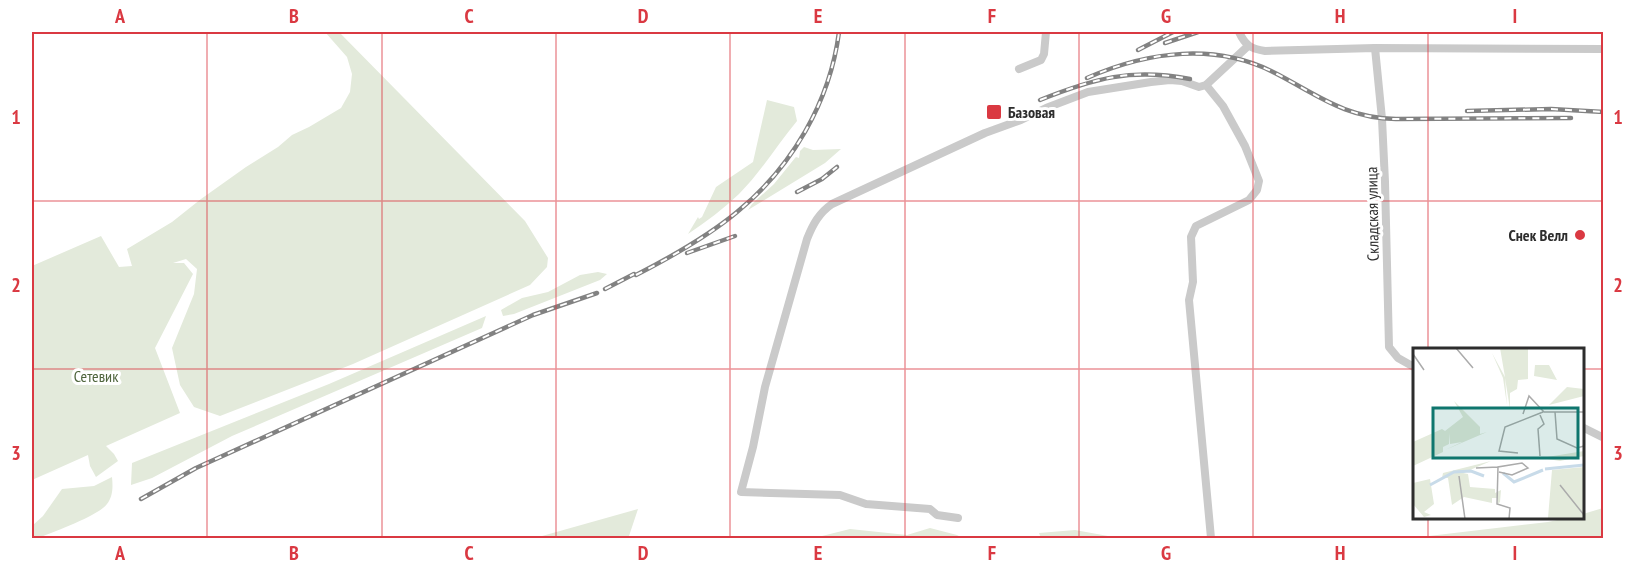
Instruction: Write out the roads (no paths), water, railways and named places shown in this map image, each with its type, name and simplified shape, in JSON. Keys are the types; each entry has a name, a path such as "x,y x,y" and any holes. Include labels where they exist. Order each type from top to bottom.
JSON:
{"street":[{"path":"1019,69 1041,60 1044,54 1046,32"},
{"path":"1239,32 1248,46 1258,50 1274,51 1375,48 1604,49"},
{"path":"958,518 937,515 930,509 866,504 840,495 741,492 765,387 807,239 816,219 825,208 985,133 1088,92 1170,80 1182,81 1199,87 1206,85 1248,46"},
{"name":"Складская улица","path":"1375,48 1385,182 1389,347 1398,358 1413,366"},
{"path":"1206,85 1233,123 1259,181 1257,190 1250,200 1196,226 1191,237 1193,282 1189,300 1211,538"},
{"path":"1584,428 1604,438"}],"railway":[{"path":"636,275 713,230 737,212 775,175 791,154 817,108 827,83 839,32"},
{"path":"1138,50 1173,32"},
{"path":"1165,43 1198,32"},
{"path":"1087,78 1134,61 1158,56 1207,54 1231,57 1254,64 1347,110 1378,118 1571,118"},
{"path":"1040,100 1078,86 1114,77 1149,75 1190,79"},
{"path":"1467,111 1551,109 1604,112"},
{"path":"797,192 822,179 837,167"},
{"path":"687,253 735,236"},
{"path":"605,289 634,274"},
{"path":"141,499 196,468 533,315 597,293"}],"place":[{"name":"Базовая","path":"994,112"},
{"name":"Снек Велл","path":"1580,235"}],"park label":[{"name":"Сетевик","path":"96,376"}]}
